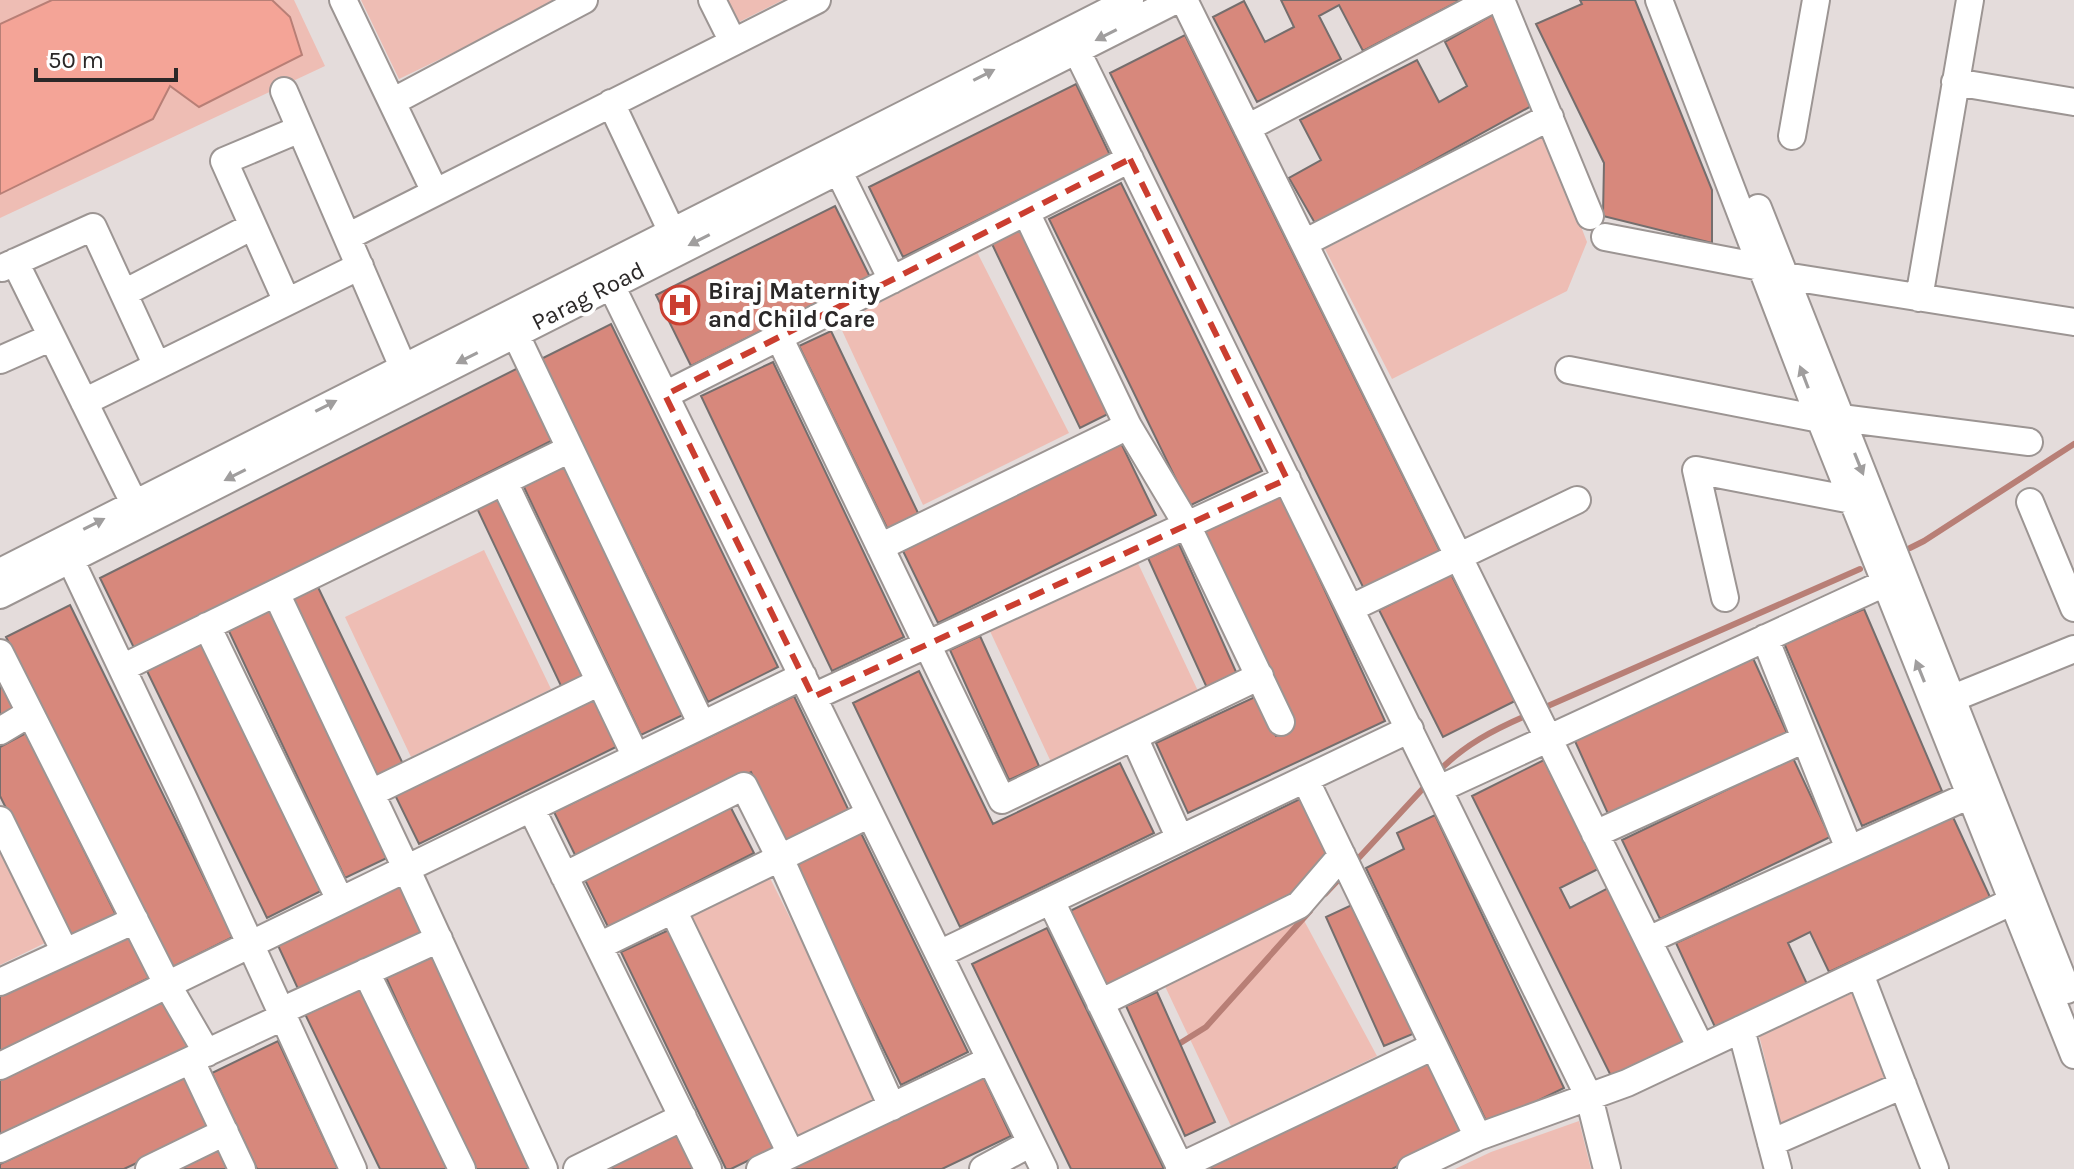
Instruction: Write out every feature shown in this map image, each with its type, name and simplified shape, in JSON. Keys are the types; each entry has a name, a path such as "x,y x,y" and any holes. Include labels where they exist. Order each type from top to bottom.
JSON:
{"street":[{"path":"343,0 435,192"},
{"path":"392,102 584,0"},
{"path":"712,0 733,42"},
{"path":"347,237 817,0"},
{"name":"Parag Road","path":"0,595 134,503 403,367 838,170 1072,41 1130,0"},
{"name":"Parag Road","path":"0,572 66,550 515,333 672,232 1072,41 1176,0"},
{"path":"1184,0 1701,1048"},
{"path":"1247,128 1491,0"},
{"path":"1501,0 1598,226 1773,272 2074,322"},
{"path":"1659,0 1773,272 2021,898 2073,1052"},
{"path":"1677,0 1773,272"},
{"path":"1792,136 1816,0"},
{"path":"1919,298 1970,0"},
{"path":"1072,41 1589,1097 1607,1169"},
{"path":"1955,82 2074,102"},
{"path":"284,91 403,367"},
{"path":"611,103 672,232"},
{"path":"1304,243 1550,117"},
{"path":"287,302 224,161 300,129"},
{"path":"665,395 1130,159"},
{"path":"838,170 892,280"},
{"path":"1026,212 1128,426 1187,525 1281,722"},
{"path":"124,293 253,226"},
{"path":"134,503 52,337 7,265 93,227 157,366"},
{"path":"84,402 360,266"},
{"path":"606,276 1044,1169"},
{"path":"515,333 702,725"},
{"path":"0,360 52,337"},
{"path":"779,337 1002,800 1260,676"},
{"path":"1569,370 1830,419 2029,442"},
{"path":"1830,419 1852,500 1885,583 1943,702 1970,795 2074,1007"},
{"path":"880,547 1128,426"},
{"path":"122,668 570,449"},
{"path":"1725,598 1696,470 1852,500"},
{"path":"0,1066 702,725 927,645 1287,479"},
{"path":"504,482 636,757"},
{"path":"1351,608 1577,500"},
{"path":"2030,502 2074,608"},
{"path":"66,550 353,1169"},
{"path":"1434,779 1539,721 1765,638 1885,583"},
{"path":"276,593 544,1169"},
{"path":"207,626 340,900"},
{"path":"1765,638 1849,849"},
{"path":"1943,702 2074,649"},
{"path":"0,653 167,984 242,1169"},
{"path":"371,793 600,682"},
{"path":"0,731 30,713"},
{"path":"939,954 1410,729"},
{"path":"1134,737 1180,839"},
{"path":"1595,834 1805,739"},
{"path":"1305,779 1478,1137"},
{"path":"564,876 744,786 780,858 892,1107"},
{"path":"1648,940 1970,795"},
{"path":"531,808 708,1169"},
{"path":"599,946 870,814"},
{"path":"0,820 65,952"},
{"path":"1100,1003 1299,905 1347,867"},
{"path":"1411,1169 1478,1137 1627,1083 2021,898"},
{"path":"1051,901 1180,1168 1434,1046"},
{"path":"673,910 791,1154"},
{"path":"0,982 135,920"},
{"path":"0,1149 199,1057 366,972 439,939"},
{"path":"366,972 462,1169"},
{"path":"1860,974 1935,1169"},
{"path":"1741,1029 1778,1169"},
{"path":"760,1169 990,1060"},
{"path":"1771,1143 1903,1085"},
{"path":"577,1169 683,1117"},
{"path":"149,1169 225,1132"},
{"path":"983,1169 1031,1143"}],"highlighted area":[{"path":"1130,159 1287,479 813,697 665,395"}],"shaded area":[{"path":"0,0 294,0 325,66 0,218"},
{"path":"52,0 272,0 290,17 302,55 199,107 170,86 153,119 0,194 0,24"},
{"path":"361,0 562,0 399,79"},
{"path":"728,0 783,0 739,22"},
{"path":"1545,134 1587,242 1567,291 1392,379 1325,249"},
{"path":"977,252 1069,433 923,505 839,324"},
{"path":"484,550 551,689 411,757 345,617"},
{"path":"1136,559 1198,691 1051,762 989,629"},
{"path":"0,844 49,941 0,965"},
{"path":"768,874 880,1098 794,1141 683,917"},
{"path":"1300,913 1377,1056 1231,1126 1163,982"},
{"path":"1853,993 1886,1081 1782,1128 1759,1035"},
{"path":"1579,1121 1591,1169 1455,1169 1491,1152"}],"building":[{"path":"1281,0 1461,0 1363,51 1339,5 1319,16 1341,59 1257,102 1213,17 1244,1 1265,42 1294,27"},
{"path":"1580,0 1635,0 1712,190 1712,243 1603,216 1604,163 1536,24 1582,4"},
{"path":"1496,13 1535,104 1316,225 1289,178 1321,160 1300,120 1417,60 1439,102 1467,86 1445,42"},
{"path":"1185,35 1440,551 1364,589 1110,73"},
{"path":"1076,84 1110,155 903,257 869,187"},
{"path":"1121,183 1262,471 1189,506 1049,219"},
{"path":"835,206 870,277 691,366 656,295"},
{"path":"1023,228 1112,412 1080,428 992,244"},
{"path":"611,324 778,667 708,702 541,359"},
{"path":"831,331 919,515 888,530 799,346"},
{"path":"773,362 904,637 832,671 701,396"},
{"path":"518,368 553,440 135,650 100,578"},
{"path":"1120,441 1156,515 938,623 902,549"},
{"path":"567,464 685,714 641,735 523,485"},
{"path":"1279,491 1385,721 1188,813 1156,743 1257,696 1276,736 1293,728 1200,528"},
{"path":"500,492 587,675 562,688 475,504"},
{"path":"1179,544 1237,674 1207,688 1148,558"},
{"path":"1451,574 1515,701 1443,737 1379,610"},
{"path":"316,583 404,766 378,778 291,595"},
{"path":"70,605 233,937 169,969 6,637"},
{"path":"271,606 389,857 345,878 227,627"},
{"path":"1864,609 1942,791 1862,826 1784,643"},
{"path":"980,636 1039,766 1009,780 950,650"},
{"path":"204,641 325,889 267,918 146,669"},
{"path":"1752,656 1787,733 1609,816 1574,739"},
{"path":"919,671 993,824 1120,763 1154,833 960,927 853,703"},
{"path":"0,674 20,709 0,721"},
{"path":"596,696 620,745 419,844 395,795"},
{"path":"794,696 849,811 784,842 751,772 576,857 554,812"},
{"path":"26,733 116,915 70,938 0,796 0,747"},
{"path":"1548,758 1602,867 1560,888 1570,908 1612,886 1689,1041 1613,1080 1472,796"},
{"path":"1793,758 1830,837 1660,919 1622,840"},
{"path":"1304,797 1329,854 1292,896 1107,986 1070,911"},
{"path":"729,804 754,853 608,927 584,878"},
{"path":"1435,815 1564,1088 1488,1125 1366,868 1404,849 1397,833"},
{"path":"1952,815 1990,897 1829,972 1810,932 1788,943 1807,984 1715,1027 1676,943"},
{"path":"861,833 968,1052 901,1085 794,866"},
{"path":"398,882 422,933 299,991 275,939"},
{"path":"1356,903 1415,1033 1384,1046 1326,917"},
{"path":"1047,928 1164,1169 1071,1169 972,964"},
{"path":"671,929 776,1147 731,1169 726,1169 621,952"},
{"path":"131,931 153,976 0,1052 0,996"},
{"path":"436,952 534,1169 473,1169 385,975"},
{"path":"360,987 447,1169 380,1169 305,1014"},
{"path":"1157,992 1215,1122 1185,1136 1126,1006"},
{"path":"173,996 198,1046 0,1143 0,1080"},
{"path":"278,1041 338,1169 257,1169 212,1073"},
{"path":"1428,1059 1464,1134 1392,1169 1202,1169"},
{"path":"188,1076 212,1128 124,1169 0,1169 0,1164"},
{"path":"983,1076 1011,1136 942,1169 788,1169"},
{"path":"679,1130 698,1169 600,1169"},
{"path":"219,1150 228,1169 177,1169"}],"waterway":[{"path":"1910,548 2074,444"},
{"path":"1541,709 1860,569"},
{"path":"1436,774 1457,754 1480,739 1530,714"},
{"path":"1355,862 1429,782"},
{"path":"1325,894 1342,876"},
{"path":"1174,1047 1206,1027 1310,911"}],"place":[{"name":"Biraj Maternity and Child Care","path":"680,305"}]}
